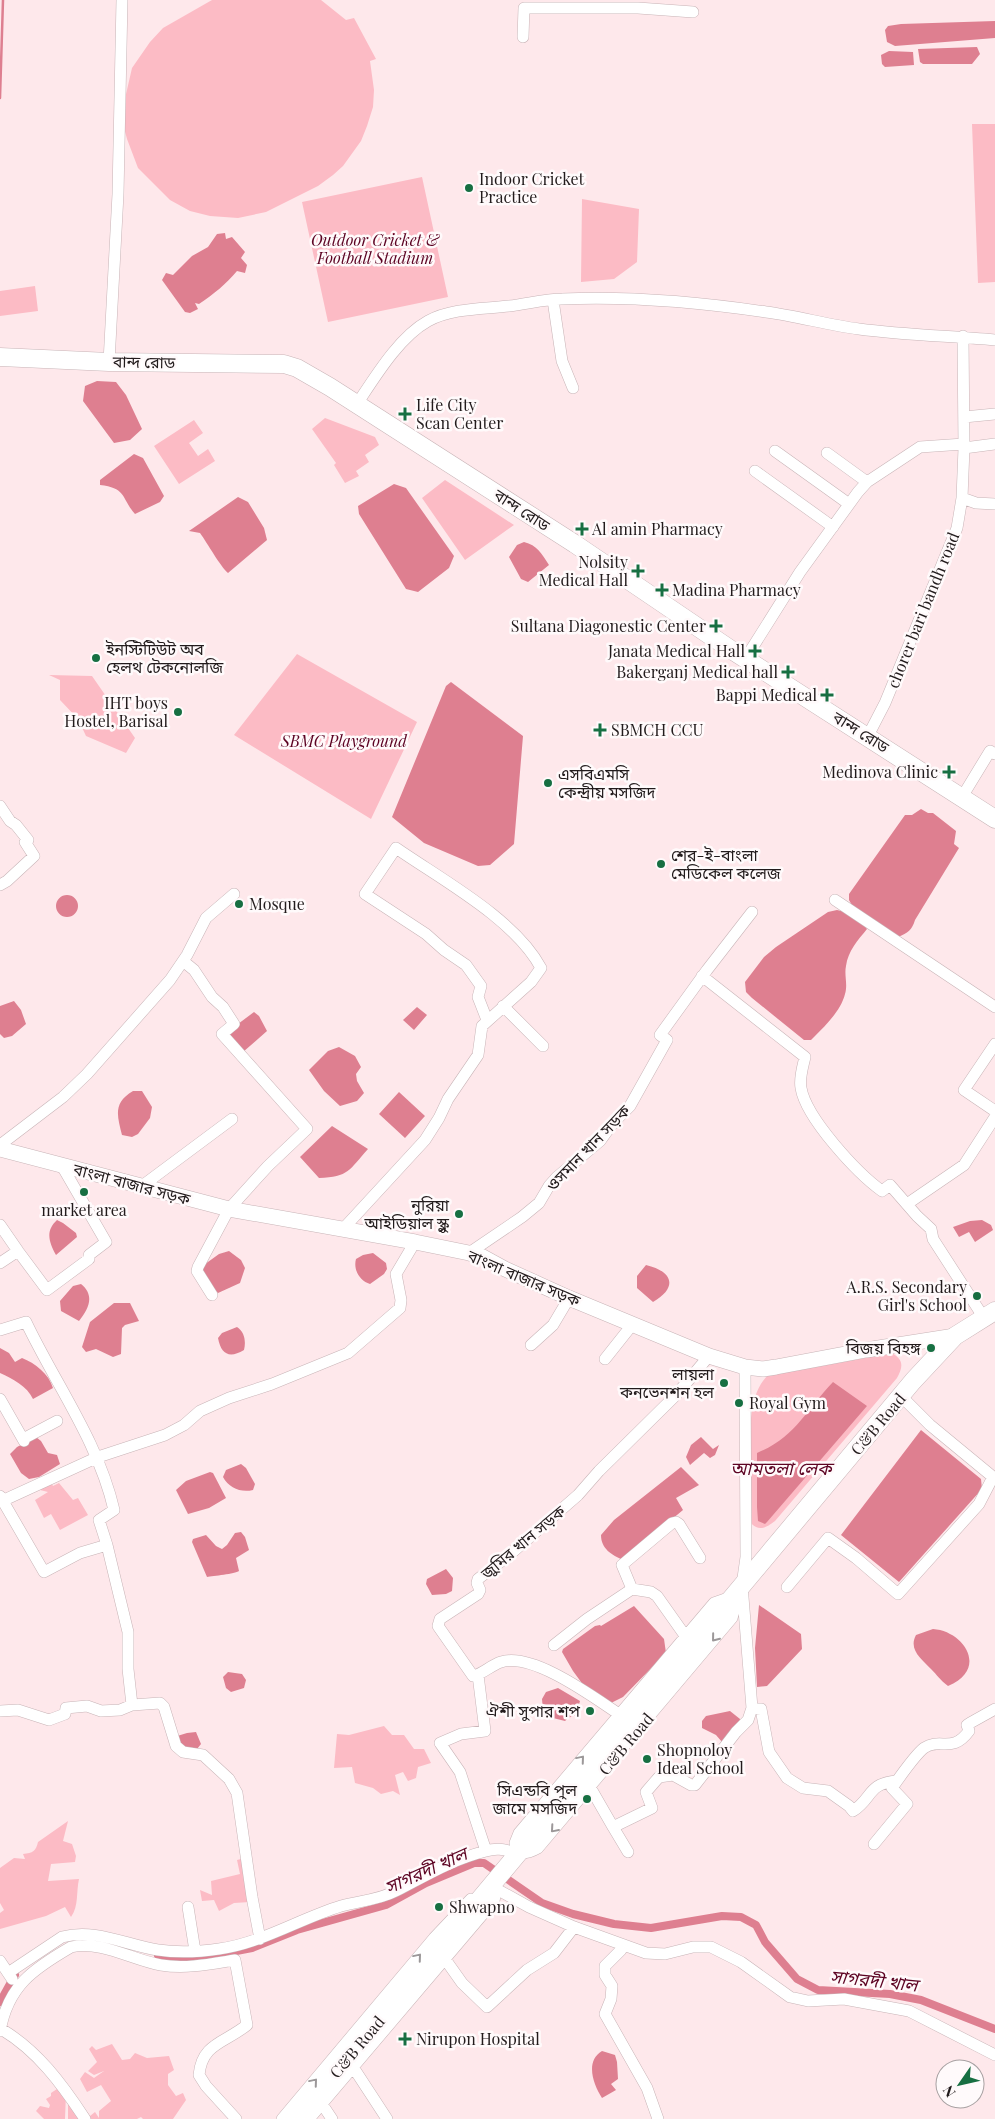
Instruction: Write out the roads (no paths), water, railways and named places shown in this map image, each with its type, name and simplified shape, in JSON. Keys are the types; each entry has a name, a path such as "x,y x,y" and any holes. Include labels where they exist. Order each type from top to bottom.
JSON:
{"highway":[{"name":"বান্দ রোড","path":"0,350 109,358"},
{"name":"বান্দ রোড","path":"0,356 284,364 311,376 360,400 575,544 871,730 964,794 995,819"},
{"name":"বান্দ রোড","path":"643,587 788,687 964,794 995,810"},
{"name":"C&B Road","path":"296,2119 901,1396 955,1336 989,1314"}],"main road":[{"name":"বাংলা বাজার সড়ক","path":"0,1150 229,1209 415,1242 483,1257 569,1298 709,1356 745,1367 763,1369 955,1336"}],"street":[{"path":"109,358 118,194 122,0"},
{"path":"523,37 523,4 693,12"},
{"path":"360,400 375,377 409,336 428,321 450,313 553,300 626,298 690,302 767,312 859,329 995,340"},
{"path":"553,300 562,361 573,388"},
{"name":"chorer bari bandh road","path":"871,730 885,703 957,528 962,498 964,446 963,336"},
{"path":"964,417 995,414"},
{"path":"749,653 800,572 867,482 920,447 995,444"},
{"path":"775,451 849,504"},
{"path":"827,453 867,482"},
{"path":"755,471 833,527"},
{"path":"962,498 995,504"},
{"path":"964,794 993,750"},
{"path":"0,806 10,821 16,825 28,840 25,842 34,856 0,885"},
{"path":"343,1229 425,1140 448,1099 478,1055 482,1026 531,982 542,968 534,954 490,911 396,848 365,894 426,934 444,950 466,965 481,986 478,996 487,1020"},
{"path":"0,1150 4,1142 63,1097 87,1074 170,980 183,961 206,918 234,894"},
{"path":"836,900 995,1007"},
{"path":"752,912 702,976 805,1057 800,1086 824,1131 864,1177 882,1191 890,1185 931,1229 933,1239 989,1314"},
{"path":"183,961 194,970 212,997 223,1007 234,1024 222,1034 307,1129 268,1166 229,1209 197,1271 212,1295"},
{"name":"ওসমান খান সড়ক","path":"469,1253 522,1217 539,1203 548,1186 600,1141 613,1123 630,1106 667,1040 660,1035 702,976"},
{"path":"503,1006 543,1046"},
{"path":"995,1044 964,1090 995,1111"},
{"path":"906,1204 964,1165 995,1117"},
{"path":"142,1186 232,1119"},
{"path":"0,1225 47,1290 89,1259 89,1255 106,1242 62,1166"},
{"path":"107,1545 80,1553 44,1572 1,1499 98,1457 165,1435 210,1406 272,1384 353,1349 400,1308 396,1274 415,1242"},
{"path":"0,1264 18,1251"},
{"path":"531,1345 553,1325 569,1298"},
{"path":"0,1330 26,1322 45,1361 98,1457 114,1510 99,1520 128,1632 128,1669 132,1705"},
{"path":"605,1359 632,1324"},
{"name":"জুমির খান সড়ক","path":"478,1675 470,1675 438,1626 440,1619 478,1594 480,1590 477,1583 478,1579 508,1556 578,1495 599,1471 676,1395 709,1356"},
{"path":"613,1827 652,1808 646,1792 659,1777 673,1775 695,1785 736,1732 748,1720 752,1708 738,1590 746,1557 745,1367"},
{"path":"787,1587 828,1538 856,1558 898,1594 980,1504 994,1478 930,1425 901,1396"},
{"path":"1,1404 23,1440 58,1421"},
{"path":"632,1589 622,1566 672,1523 676,1522 679,1524 700,1558"},
{"path":"554,1645 587,1618 632,1589 651,1592 657,1596 686,1637"},
{"name":"C&B Road","path":"738,1590 732,1618 538,1848 513,1860 515,1843 519,1833 714,1603 738,1590"},
{"path":"486,1851 460,1772 440,1743 461,1734 485,1731 478,1675 500,1662 511,1661 530,1664 566,1679 619,1714"},
{"path":"0,1711 18,1710 49,1720 65,1714 66,1708 87,1706 101,1711 120,1710 132,1705 160,1703 164,1708 176,1746 183,1752 203,1755 229,1779 238,1793 252,1897 260,1939"},
{"path":"752,1708 761,1709 770,1756 790,1782 803,1788 828,1791 853,1811 872,1789 885,1782 896,1781"},
{"path":"874,1844 907,1804 892,1790 896,1781 923,1749 938,1744 952,1745 969,1731 967,1725 995,1709"},
{"path":"590,1787 628,1852"},
{"path":"8,1973 62,1938 71,1935 81,1934 108,1938 158,1950 194,1951 228,1947 260,1939 342,1906 388,1894 423,1875 461,1858 494,1848 505,1849 513,1860"},
{"path":"493,1884 529,1907 574,1927 646,1953 665,1954 693,1947 711,1947 740,1962 790,1997 808,2000 844,1998 909,2011 995,2055"},
{"path":"309,2119 494,1901 493,1884"},
{"path":"282,2119 455,1914 493,1884"},
{"path":"188,1907 194,1951"},
{"path":"446,1959 462,1983 487,2007 527,1970 554,1953 574,1927"},
{"path":"623,1945 621,1950 605,1966 605,1975 612,1986 611,1999 605,2014 647,2088 658,2119"},
{"path":"85,2119 59,2080 29,2050 0,2030 2,2016 18,1986 28,1975 71,1947 77,1946 127,1954 152,1963 175,1967 235,1960 247,2025 237,2034 212,2047 204,2056 199,2075 206,2086 236,2119"},
{"path":"0,1960 18,1986"},
{"path":"353,2068 387,2119"},
{"path":"322,2104 332,2119"}],"water":[{"path":"995,21 995,38 895,46 887,42 885,30 888,26 901,24"},
{"path":"977,47 980,54 972,64 923,64 920,62 918,49"},
{"path":"889,51 913,52 914,65 885,67 882,64 881,55"},
{"path":"225,233 226,239 232,237 245,252 241,258 247,265 245,273 237,271 210,296 199,304 195,303 198,309 190,313 185,312 162,280 166,273 173,275 192,256 208,247 217,234"},
{"path":"97,381 116,382 126,395 142,429 130,440 114,443 83,401 85,386"},
{"path":"134,454 143,458 164,496 160,502 135,514 119,491 109,486 100,485 100,480"},
{"path":"394,484 406,488 454,556 449,568 418,592 406,589 359,514 358,506"},
{"path":"238,497 248,502 264,528 267,540 228,573 200,533 189,531"},
{"path":"524,542 536,548 549,565 528,582 521,579 509,557 517,545"},
{"path":"451,682 523,736 514,844 490,865 478,866 424,843 392,817 446,686"},
{"path":"921,809 928,813 933,813 956,831 954,844 959,848 911,929 898,937 853,907 849,900 849,894 905,815 912,815"},
{"path":"67,895 75,898 78,906 75,914 67,917 59,914 56,906 59,898"},
{"path":"837,910 854,917 867,929 849,955 846,969 846,990 840,1006 829,1022 811,1040 804,1040 752,998 746,992 745,982 764,957 776,947 828,912"},
{"path":"14,1001 21,1010 26,1024 12,1036 4,1038 0,1034 0,1006"},
{"path":"417,1007 427,1015 414,1030 403,1020"},
{"path":"254,1012 259,1016 267,1031 243,1052 230,1036 230,1030"},
{"path":"339,1047 355,1056 361,1067 356,1074 357,1081 364,1093 357,1101 340,1106 324,1091 309,1070 328,1051"},
{"path":"133,1091 142,1091 152,1107 150,1118 138,1134 132,1137 122,1135 118,1110 122,1100"},
{"path":"399,1092 425,1116 405,1138 379,1114"},
{"path":"332,1126 368,1149 343,1174 319,1178 300,1157"},
{"path":"57,1220 76,1233 77,1237 56,1255 49,1237 51,1228"},
{"path":"982,1220 991,1225 993,1230 975,1242 969,1232 959,1237 953,1227 970,1221"},
{"path":"229,1251 241,1260 245,1268 240,1283 218,1293 211,1287 201,1267 219,1254"},
{"path":"373,1253 386,1263 387,1269 384,1274 370,1284 358,1274 355,1263 356,1259 363,1255"},
{"path":"646,1265 662,1271 669,1280 667,1291 653,1302 637,1288 637,1276"},
{"path":"81,1284 88,1293 89,1302 86,1312 79,1321 61,1311 60,1301 73,1286"},
{"path":"114,1303 130,1303 139,1321 125,1325 122,1328 121,1354 113,1357 96,1349 86,1352 82,1347 90,1322"},
{"path":"237,1327 244,1337 244,1350 239,1353 230,1354 221,1348 218,1338 222,1333"},
{"path":"0,1348 9,1353 15,1362 22,1358 36,1366 45,1374 53,1388 33,1399 15,1380 0,1373"},
{"name":"আমতলা লেক","path":"833,1382 867,1406 767,1522 765,1524 758,1521 757,1453 770,1447 791,1431"},
{"path":"921,1430 981,1479 982,1489 899,1582 841,1535"},
{"path":"36,1437 41,1441 48,1453 57,1455 60,1464 39,1477 29,1479 21,1473 10,1454 17,1447"},
{"path":"701,1437 713,1449 719,1445 715,1455 710,1458 704,1453 690,1465 686,1457 691,1445"},
{"path":"241,1464 246,1468 255,1484 253,1490 244,1491 236,1489 223,1477 226,1470"},
{"path":"681,1467 699,1485 676,1498 683,1510 623,1560 608,1551 601,1540 601,1535 614,1520"},
{"path":"210,1472 213,1473 226,1498 209,1508 188,1514 176,1490 186,1481"},
{"path":"241,1532 245,1537 249,1550 236,1558 239,1571 207,1577 192,1542 193,1539 206,1535 216,1546 222,1549 235,1533"},
{"path":"446,1569 453,1578 452,1591 446,1594 432,1595 426,1584 427,1579"},
{"path":"759,1605 801,1634 802,1649 767,1686 757,1687 755,1648"},
{"path":"634,1606 664,1639 666,1653 623,1697 611,1703 584,1686 562,1652 563,1649 595,1626 601,1626"},
{"path":"933,1629 944,1631 954,1636 968,1652 967,1670 960,1679 948,1686 920,1658 915,1650 914,1640 916,1635"},
{"path":"228,1672 242,1674 246,1680 244,1688 231,1692 226,1688 223,1677"},
{"path":"558,1688 580,1701 576,1715 565,1721 549,1717 543,1711 542,1699 546,1692"},
{"path":"730,1711 740,1719 739,1726 722,1742 716,1735 702,1728 702,1721 706,1716"},
{"path":"196,1732 201,1744 197,1749 185,1750 174,1737 187,1733"},
{"path":"602,2051 615,2055 618,2079 611,2084 616,2090 602,2098 594,2080 592,2067 597,2055"}],"waterway":[{"path":"0,98 3,0"},
{"name":"সাগরদী খাল","path":"158,1955 177,1959 205,1957 252,1948 297,1930 386,1905 426,1883 474,1863 484,1863 542,1903 573,1914 614,1924 651,1928 722,1916 741,1917 756,1925 765,1942 797,1979 818,1990 890,1994 921,2000 995,2029"},
{"name":"সাগরদী খাল","path":"0,2002 15,1975"}],"place":[{"name":"Indoor Cricket Practice","path":"469,188"},
{"name":"Life City Scan Center","path":"405,414"},
{"name":"Al amin Pharmacy","path":"582,529"},
{"name":"Nolsity Medical Hall","path":"638,571"},
{"name":"Madina Pharmacy","path":"662,590"},
{"name":"Sultana Diagonestic Center","path":"716,626"},
{"name":"Janata Medical Hall","path":"755,651"},
{"name":"ইনস্টিটিউট অব হেলথ টেকনোলজি","path":"96,658"},
{"name":"Bakerganj Medical hall","path":"788,672"},
{"name":"Bappi Medical","path":"827,695"},
{"name":"IHT boys Hostel, Barisal","path":"178,712"},
{"name":"SBMCH CCU","path":"600,730"},
{"name":"Medinova Clinic","path":"949,772"},
{"name":"এসবিএমসি কেন্দ্রীয় মসজিদ","path":"548,783"},
{"name":"শের-ই-বাংলা মেডিকেল কলেজ","path":"661,864"},
{"name":"Mosque","path":"239,904"},
{"name":"market area","path":"84,1192"},
{"name":"নুরিয়া আইডিয়াল স্কুল","path":"459,1214"},
{"name":"A.R.S. Secondary Girl's School","path":"977,1296"},
{"name":"বিজয় বিহঙ্গ","path":"931,1348"},
{"name":"লায়লা কনভেনশন হল","path":"724,1383"},
{"name":"Royal Gym","path":"739,1403"},
{"name":"ঐশী সুপার শপ","path":"590,1711"},
{"name":"Shopnoloy Ideal School","path":"647,1759"},
{"name":"সিএন্ডবি পুল জামে মসজিদ","path":"587,1799"},
{"name":"Shwapno","path":"439,1907"},
{"name":"Nirupon Hospital","path":"405,2039"}],"park label":[{"name":"Outdoor Cricket & Football Stadium","path":"375,249"},
{"name":"SBMC Playground","path":"344,741"}]}
